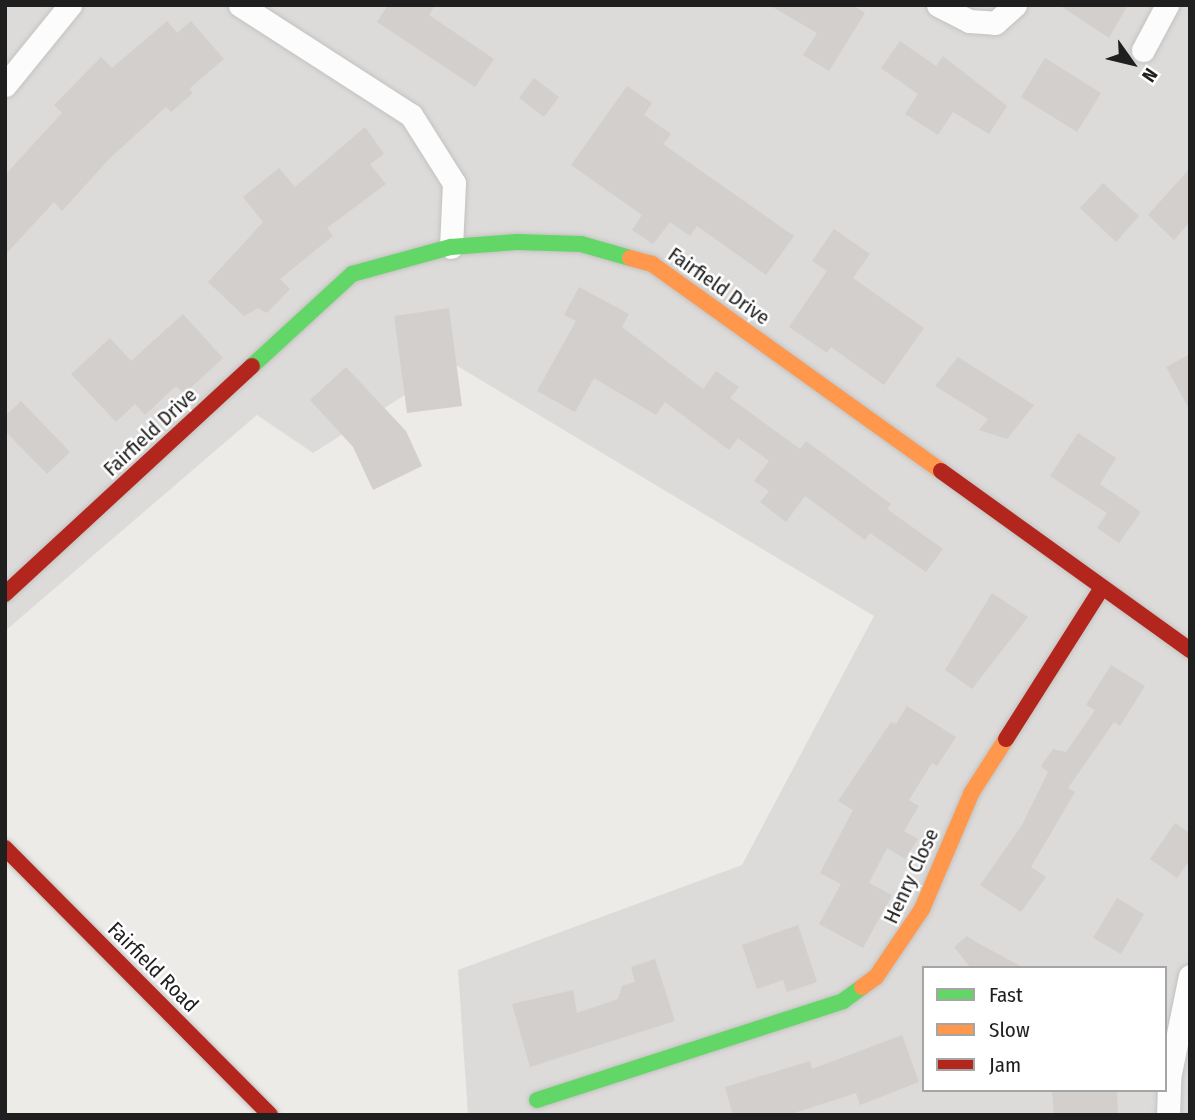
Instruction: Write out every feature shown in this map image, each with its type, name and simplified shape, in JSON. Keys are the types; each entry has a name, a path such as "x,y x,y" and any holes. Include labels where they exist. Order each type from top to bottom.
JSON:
{"street":[{"path":"5,85 70,5"},
{"path":"240,5 411,116 454,183 451,247"},
{"path":"939,5 969,21 995,23 1015,5"},
{"path":"1143,50 1167,5"},
{"name":"Fairfield Drive","path":"7,590 352,274 451,247 517,242 581,244 652,264 1190,650"},
{"name":"Henry Close","path":"537,1100 843,1002 876,977 922,909 972,792 1102,588"},
{"name":"Fairfield Road","path":"5,848 270,1115"},
{"path":"1168,1115 1169,1078 1188,987"}],"shaded area":[{"path":"5,5 1190,5 1190,1115 468,1115 458,970 742,865 874,616 454,364 313,453 257,415 5,631"}],"building":[{"path":"388,5 435,5 429,15 494,59 475,87 377,22"},
{"path":"769,5 853,5 865,13 829,71 803,55 817,33"},
{"path":"1059,5 1128,5 1109,38"},
{"path":"167,21 177,33 191,21 224,59 189,89 193,93 171,112 166,107 109,159 62,211 54,202 5,255 5,175 62,113 54,105 101,57 112,68"},
{"path":"900,41 936,66 943,56 1007,106 989,134 953,112 938,135 905,114 918,94 881,68"},
{"path":"1045,58 1101,93 1077,132 1021,97"},
{"path":"534,78 559,97 544,117 519,98"},
{"path":"627,86 652,103 644,115 671,134 663,144 794,236 766,275 697,226 690,236 670,222 653,244 632,230 642,215 571,165"},
{"path":"365,127 384,154 370,164 386,184 327,228 333,236 280,279 290,289 267,313 258,308 244,316 208,282 263,222 243,197 279,168 295,187"},
{"path":"1190,168 1190,222 1174,240 1148,215"},
{"path":"1103,183 1139,216 1116,242 1080,208"},
{"path":"834,229 870,254 853,278 924,328 884,385 831,347 827,353 789,327 827,271 812,261"},
{"path":"579,287 629,314 622,327 703,389 716,371 739,387 730,398 800,449 806,441 891,504 887,509 943,549 926,572 870,533 865,540 805,496 786,522 760,502 769,491 754,481 769,461 738,438 729,450 665,402 656,415 594,378 575,412 537,391 576,321 564,315"},
{"path":"449,308 462,406 407,413 394,316"},
{"path":"183,314 223,358 184,394 176,386 145,415 135,404 116,422 71,374 110,338 131,361"},
{"path":"1190,354 1190,411 1166,367"},
{"path":"958,357 1034,405 1007,439 979,430 988,419 935,386"},
{"path":"346,367 406,431 422,466 373,490 353,447 310,400"},
{"path":"21,401 70,452 47,474 5,431 5,416"},
{"path":"1078,433 1116,458 1100,484 1141,512 1119,543 1097,528 1107,513 1050,476"},
{"path":"992,593 1028,617 972,689 945,670"},
{"path":"1111,665 1145,686 1120,726 1114,722 1068,788 1075,792 1031,867 1046,877 1021,912 980,885 1022,825 1048,772 1041,766 1053,749 1066,752 1095,710 1086,705"},
{"path":"907,706 956,737 937,766 932,763 909,800 919,806 904,831 918,839 905,859 887,848 869,883 892,895 863,948 819,924 841,884 820,873 853,810 838,801 891,722 896,724"},
{"path":"1175,823 1190,833 1190,860 1177,878 1150,859"},
{"path":"1117,898 1144,914 1121,954 1093,938"},
{"path":"798,925 817,982 787,992 783,980 757,989 742,945"},
{"path":"967,936 1020,966 969,966 954,947"},
{"path":"655,959 675,1021 530,1067 512,1004 573,990 577,1013 618,999 622,986 635,982 631,967"},
{"path":"902,1035 919,1082 860,1105 856,1093 788,1115 733,1115 725,1087 810,1061 812,1069"},
{"path":"1052,1092 1117,1092 1118,1115 1054,1115"}],"traffic: fast":[{"path":"252,366 352,274 451,247 517,242 581,244 630,258"},
{"path":"537,1100 843,1001 862,987"}],"traffic: slow":[{"path":"630,258 652,264 941,471"},
{"path":"862,987 876,977 922,909 972,792 1006,739"}],"traffic: jam":[{"path":"5,594 252,366"},
{"path":"941,471 1190,650"},
{"path":"1006,739 1102,588"},
{"path":"5,848 270,1115"}]}
